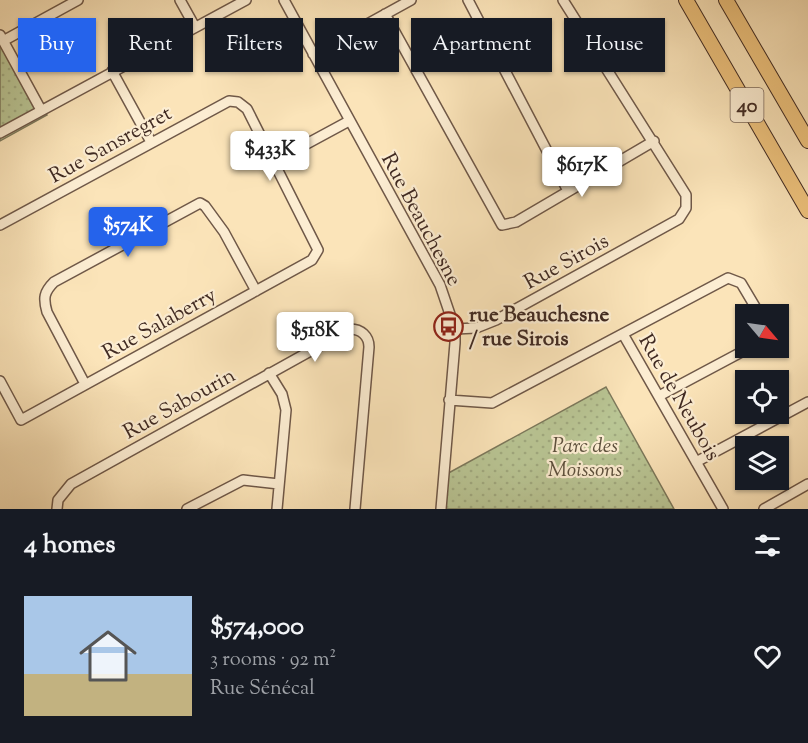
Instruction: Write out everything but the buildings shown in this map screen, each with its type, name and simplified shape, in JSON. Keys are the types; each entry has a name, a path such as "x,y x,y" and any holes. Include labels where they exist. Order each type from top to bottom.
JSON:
{"highway":[{"name":"40","path":"686,0 808,211"},
{"name":"40","path":"726,0 808,141"}],"street":[{"path":"41,111 2,38 78,0"},
{"path":"180,0 195,27 246,0"},
{"name":"Rue Beauchesne","path":"284,0 440,285 455,329 441,509"},
{"path":"313,54 411,0"},
{"path":"468,0 568,191"},
{"path":"385,14 502,225 516,222 654,141 563,0"},
{"path":"0,133 110,72"},
{"path":"113,72 151,142"},
{"name":"Rue Sansregret","path":"0,225 221,104 238,102 247,109 275,162"},
{"path":"275,162 349,121"},
{"name":"Rue Sirois","path":"455,329 476,328 496,320 679,219 686,208 686,195 654,141"},
{"name":"Rue Salaberry","path":"0,381 21,420 314,258 318,244 275,162"},
{"path":"85,384 46,312 43,300 46,290 54,282 200,204 205,206 224,232 255,291"},
{"path":"449,400 492,403 728,278 741,283 753,304"},
{"name":"Rue Sabourin","path":"57,504 71,484 350,329 355,329 369,340 355,509"},
{"name":"Rue de Neubois","path":"623,334 723,509"},
{"path":"659,396 735,355"},
{"path":"270,373 282,394 286,410 277,509"},
{"path":"696,462 799,404 808,402"},
{"path":"187,509 243,480 279,484"},
{"path":"764,509 808,484"}],"green space":[{"path":"0,32 18,64 18,72 23,72 47,115 0,141"},
{"name":"Parc des Moissons","path":"606,387 674,509 441,509 443,476"}],"place":[{"name":"rue Beauchesne / rue Sirois","path":"448,326"}]}
